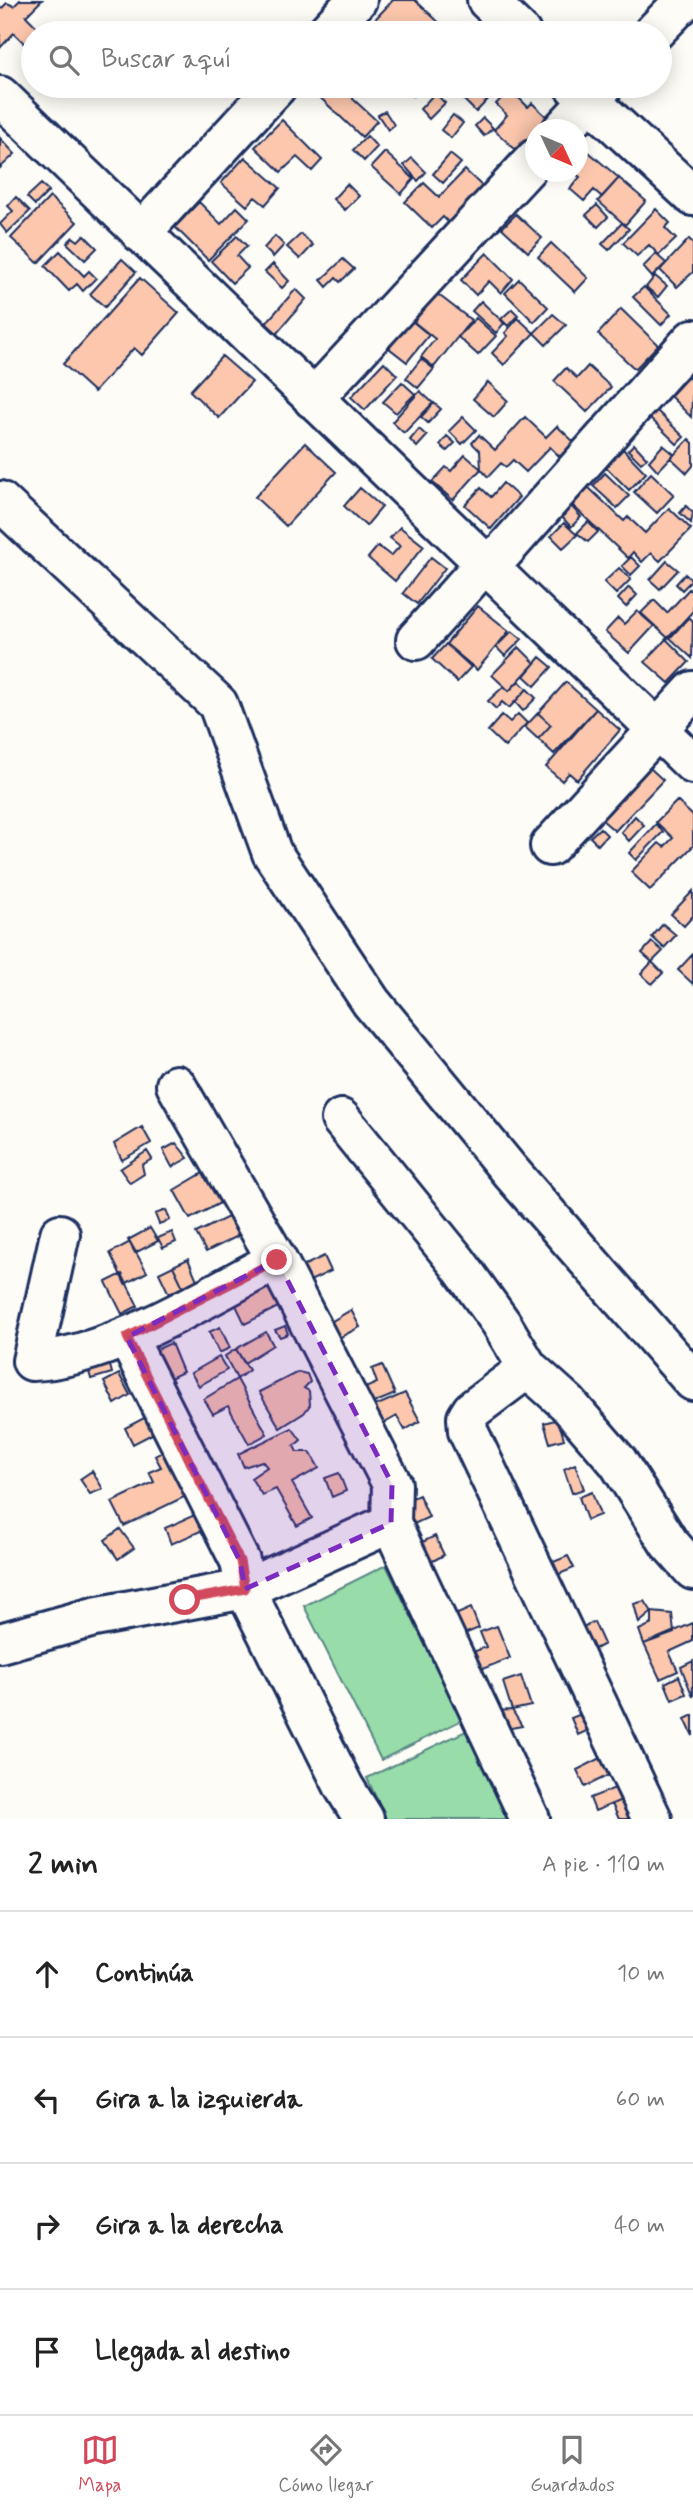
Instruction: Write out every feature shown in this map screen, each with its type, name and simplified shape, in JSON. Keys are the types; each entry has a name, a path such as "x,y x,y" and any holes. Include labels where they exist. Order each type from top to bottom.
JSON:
{"street":[{"path":"337,21 357,0"},
{"path":"487,0 509,21"},
{"path":"665,21 685,0"},
{"path":"0,96 693,764"},
{"path":"141,233 266,98"},
{"path":"570,119 584,98"},
{"path":"596,98 693,196"},
{"path":"313,399 525,170"},
{"path":"416,640 486,562 503,552 693,339"},
{"path":"0,501 218,704 272,853 371,1002 509,1170 693,1381"},
{"path":"550,846 693,691"},
{"path":"176,1085 277,1260 393,1484 391,1523 530,1819"},
{"path":"341,1119 457,1262 501,1323 527,1368 567,1403 618,1462 669,1543 693,1570"},
{"path":"60,1234 32,1361 51,1360 127,1337 277,1260"},
{"path":"127,1337 240,1561 245,1589 344,1787 364,1819"},
{"path":"527,1368 472,1409 467,1418 468,1431 652,1819"},
{"path":"0,1643 94,1617 245,1589 391,1523"}],"highlighted area":[{"path":"277,1260 392,1484 391,1523 245,1589 240,1561 127,1337"}],"green space":[{"path":"386,1565 462,1720 381,1760 304,1606"},
{"path":"470,1729 514,1819 386,1819 367,1778"}],"building":[{"path":"20,0 42,0 26,16 31,21 21,21 21,40 14,33 0,48 0,10 7,3 14,6"},
{"path":"393,0 415,0 437,21 373,21"},
{"path":"321,98 353,98 377,121 362,137"},
{"path":"430,98 440,98 445,103 429,119 420,109"},
{"path":"462,98 489,98 476,112"},
{"path":"502,98 519,98 528,107 532,103 549,119 525,119 525,145 518,152 494,130 507,115 496,104"},
{"path":"385,111 394,125 388,130 378,115"},
{"path":"453,115 463,123 451,138 441,130"},
{"path":"483,118 493,128 484,136 475,126"},
{"path":"282,120 322,160 312,171 297,157 281,172 255,147"},
{"path":"367,136 377,147 364,161 353,150"},
{"path":"0,138 15,154 0,168"},
{"path":"588,151 619,178 602,197 594,190 584,201 570,189 576,182 588,182"},
{"path":"385,152 414,179 401,194 371,167"},
{"path":"450,154 461,163 443,183 433,174"},
{"path":"245,157 280,188 265,205 255,197 247,206 221,183"},
{"path":"412,158 426,172 418,181 404,165"},
{"path":"465,170 484,188 450,224 443,217 432,228 405,202 424,183 439,197"},
{"path":"619,178 646,201 625,225 598,201"},
{"path":"41,184 49,191 35,205 27,197"},
{"path":"347,184 359,196 345,210 333,199"},
{"path":"16,197 30,211 7,233 0,224 13,211 8,206"},
{"path":"50,197 77,222 38,263 11,238"},
{"path":"199,202 221,224 237,207 249,219 208,260 175,227"},
{"path":"597,205 608,217 598,227 586,215"},
{"path":"656,209 670,223 665,228 676,239 659,255 649,245 637,256 623,243"},
{"path":"516,214 542,238 528,252 502,228"},
{"path":"622,223 629,229 609,250 602,244"},
{"path":"301,234 313,245 300,259 287,247"},
{"path":"84,235 97,248 85,260 67,243 73,237 78,241"},
{"path":"237,236 247,246 237,256 248,268 232,283 211,261"},
{"path":"275,236 284,245 273,257 264,248"},
{"path":"689,239 693,243 693,272 677,287 660,270"},
{"path":"551,243 588,278 575,292 538,257"},
{"path":"60,251 84,276 89,271 96,278 83,291 77,284 69,291 45,266"},
{"path":"487,253 513,279 501,293 489,281 476,295 461,280"},
{"path":"656,254 666,263 652,277 643,267"},
{"path":"122,259 136,272 105,307 90,294"},
{"path":"343,259 354,269 340,282 336,278 327,287 321,280"},
{"path":"273,264 289,281 282,288 265,272"},
{"path":"655,276 667,286 658,297 646,287"},
{"path":"140,278 179,313 142,355 134,348 94,392 63,364"},
{"path":"519,279 548,307 534,322 505,293"},
{"path":"644,287 671,314 661,325 633,297"},
{"path":"296,289 306,299 277,333 266,323"},
{"path":"436,293 471,320 434,367 421,357 435,339 414,322"},
{"path":"481,301 504,323 496,333 472,311"},
{"path":"512,309 518,315 508,326 501,319"},
{"path":"621,309 658,345 635,369 598,334"},
{"path":"553,314 566,325 546,345 534,333"},
{"path":"476,318 496,336 478,355 458,337"},
{"path":"518,318 534,333 504,365 492,353 508,336 505,333"},
{"path":"412,321 429,335 407,362 389,348"},
{"path":"222,356 252,382 219,418 190,391"},
{"path":"421,359 434,369 418,388 406,378"},
{"path":"384,362 397,375 365,410 351,397"},
{"path":"588,366 611,387 587,412 554,381 566,368 577,378"},
{"path":"688,377 693,382 691,417 670,396"},
{"path":"402,382 415,394 396,413 383,402"},
{"path":"488,382 508,401 494,417 473,399"},
{"path":"420,391 433,403 404,433 392,422"},
{"path":"434,403 441,409 428,423 421,417"},
{"path":"655,409 684,437 677,444 648,416"},
{"path":"463,417 476,430 462,444 449,431"},
{"path":"525,417 546,437 557,426 574,442 560,457 550,447 526,472 513,460 506,467 501,463 488,477 481,469 480,451 472,443 479,435 495,450"},
{"path":"419,429 427,436 417,447 410,440"},
{"path":"447,436 455,443 447,451 440,445"},
{"path":"689,439 693,443 693,466 687,473 671,458"},
{"path":"305,443 336,472 286,526 255,497"},
{"path":"634,444 647,458 641,463 628,450"},
{"path":"663,445 674,454 658,471 649,461"},
{"path":"623,449 646,473 629,490 605,466"},
{"path":"465,455 481,469 453,500 432,482 446,467 451,471"},
{"path":"605,473 629,496 617,508 593,486"},
{"path":"651,473 674,495 657,513 634,492"},
{"path":"503,483 519,497 491,529 465,505 481,488 491,497"},
{"path":"588,487 624,521 628,517 645,533 669,508 691,529 660,561 651,553 642,562 633,552 628,558 571,504"},
{"path":"360,488 382,507 366,526 344,506"},
{"path":"571,506 581,517 571,527 561,516"},
{"path":"686,506 693,513 691,523 680,513"},
{"path":"588,522 598,532 588,542 577,533"},
{"path":"564,523 577,535 563,548 551,536"},
{"path":"400,527 424,546 395,581 368,558 378,546 391,556 400,546 390,538"},
{"path":"431,557 445,568 417,604 403,593"},
{"path":"631,557 640,566 631,575 622,566"},
{"path":"667,561 678,570 660,589 650,580"},
{"path":"619,568 631,579 616,594 604,582"},
{"path":"685,574 692,580 682,590 676,584"},
{"path":"629,587 637,595 626,607 618,599"},
{"path":"689,589 693,593 693,611 668,638 641,613 654,600 667,613"},
{"path":"478,606 509,631 477,670 446,644"},
{"path":"637,611 654,626 629,653 605,632 618,618 624,624"},
{"path":"689,617 693,621 692,658 670,638"},
{"path":"512,631 522,639 505,656 496,647"},
{"path":"666,639 689,662 669,683 645,662"},
{"path":"446,644 471,667 457,682 432,659"},
{"path":"519,647 535,663 509,691 492,675"},
{"path":"540,657 552,667 535,686 524,676"},
{"path":"519,681 527,689 509,708 502,702 496,709 488,701 504,686 509,691"},
{"path":"566,682 596,709 554,754 538,739 551,725 538,713"},
{"path":"527,689 536,698 523,711 515,702"},
{"path":"596,709 620,730 577,780 569,773 562,781 546,767"},
{"path":"538,713 551,725 538,739 525,727"},
{"path":"518,714 527,723 505,747 488,731 502,715 510,722"},
{"path":"650,768 663,780 615,831 602,820"},
{"path":"677,801 693,816 693,846 650,890 631,872 659,843 664,847 673,838 656,822"},
{"path":"635,816 644,825 629,841 621,832"},
{"path":"656,824 663,832 636,860 629,853"},
{"path":"600,828 607,835 598,845 590,837"},
{"path":"693,891 693,916 684,926 671,914"},
{"path":"663,924 676,935 664,948 652,937"},
{"path":"652,942 663,951 652,962 642,953"},
{"path":"693,954 693,984 678,970"},
{"path":"652,962 663,973 652,984 641,974"},
{"path":"142,1127 151,1143 122,1160 114,1144"},
{"path":"176,1143 188,1158 172,1167 163,1150"},
{"path":"147,1151 152,1159 142,1165 144,1174 130,1183 120,1169"},
{"path":"203,1173 220,1203 190,1219 174,1190"},
{"path":"166,1210 170,1220 159,1224 155,1214"},
{"path":"228,1217 238,1236 206,1252 196,1233"},
{"path":"150,1228 158,1241 135,1253 128,1240"},
{"path":"172,1232 176,1242 163,1248 158,1238"},
{"path":"130,1242 147,1272 125,1284 110,1253"},
{"path":"324,1256 331,1271 306,1283 299,1268"},
{"path":"188,1259 197,1280 183,1287 173,1266"},
{"path":"173,1266 183,1287 169,1294 159,1273"},
{"path":"122,1274 138,1306 122,1314 106,1282"},
{"path":"264,1280 278,1307 245,1324 232,1297"},
{"path":"351,1310 360,1327 337,1339 329,1323"},
{"path":"285,1326 288,1334 280,1337 275,1330"},
{"path":"220,1327 230,1348 219,1353 209,1332"},
{"path":"266,1332 273,1345 244,1363 236,1349"},
{"path":"171,1343 183,1372 164,1381 151,1352"},
{"path":"236,1349 249,1370 237,1379 225,1356"},
{"path":"219,1357 227,1370 199,1386 191,1373"},
{"path":"108,1358 112,1373 91,1379 87,1364"},
{"path":"382,1365 395,1394 362,1408 356,1392 377,1383 372,1369"},
{"path":"298,1372 307,1374 310,1382 304,1388 309,1391 310,1405 304,1413 280,1428 259,1392"},
{"path":"119,1374 130,1395 115,1404 104,1382"},
{"path":"237,1379 267,1434 249,1444 228,1406 213,1414 204,1399"},
{"path":"405,1393 420,1421 405,1430 397,1416 376,1428 366,1410"},
{"path":"146,1417 154,1433 133,1444 125,1428"},
{"path":"558,1419 564,1439 550,1443 544,1423"},
{"path":"292,1428 301,1440 294,1446 297,1452 310,1452 319,1468 292,1483 312,1518 297,1526 276,1489 262,1495 251,1478 267,1467 262,1461 244,1467 238,1454"},
{"path":"164,1451 186,1496 124,1526 112,1502 154,1482 149,1472 161,1467 155,1456"},
{"path":"575,1464 584,1489 572,1493 564,1469"},
{"path":"92,1471 103,1489 90,1494 80,1479"},
{"path":"339,1473 346,1491 332,1497 325,1478"},
{"path":"592,1492 600,1515 587,1520 579,1497"},
{"path":"419,1495 429,1517 414,1524 403,1502"},
{"path":"197,1514 203,1530 171,1544 165,1528"},
{"path":"120,1529 134,1548 118,1559 105,1540"},
{"path":"435,1536 444,1555 429,1563 420,1543"},
{"path":"568,1556 574,1568 557,1575 551,1563"},
{"path":"645,1601 652,1612 639,1623 634,1604"},
{"path":"471,1608 479,1628 462,1635 453,1616"},
{"path":"652,1612 672,1614 674,1633 644,1644 639,1630 652,1624"},
{"path":"594,1622 604,1644 591,1651 580,1628"},
{"path":"693,1623 693,1641 669,1652 678,1671 660,1679 644,1644"},
{"path":"497,1626 510,1658 475,1672 468,1654 486,1647 480,1632"},
{"path":"693,1661 693,1697 681,1667"},
{"path":"521,1676 531,1706 512,1710 503,1682"},
{"path":"679,1676 686,1694 672,1700 665,1683"},
{"path":"512,1710 522,1726 506,1729 496,1711"},
{"path":"589,1711 595,1727 578,1735 571,1718"},
{"path":"693,1715 693,1736 685,1719"},
{"path":"607,1755 615,1772 585,1787 577,1770"},
{"path":"625,1784 629,1797 595,1811 590,1798"},
{"path":"629,1797 639,1819 619,1819 612,1804"}],"route":[{"path":"185,1600 245,1589 240,1561 127,1337 277,1260"}]}
